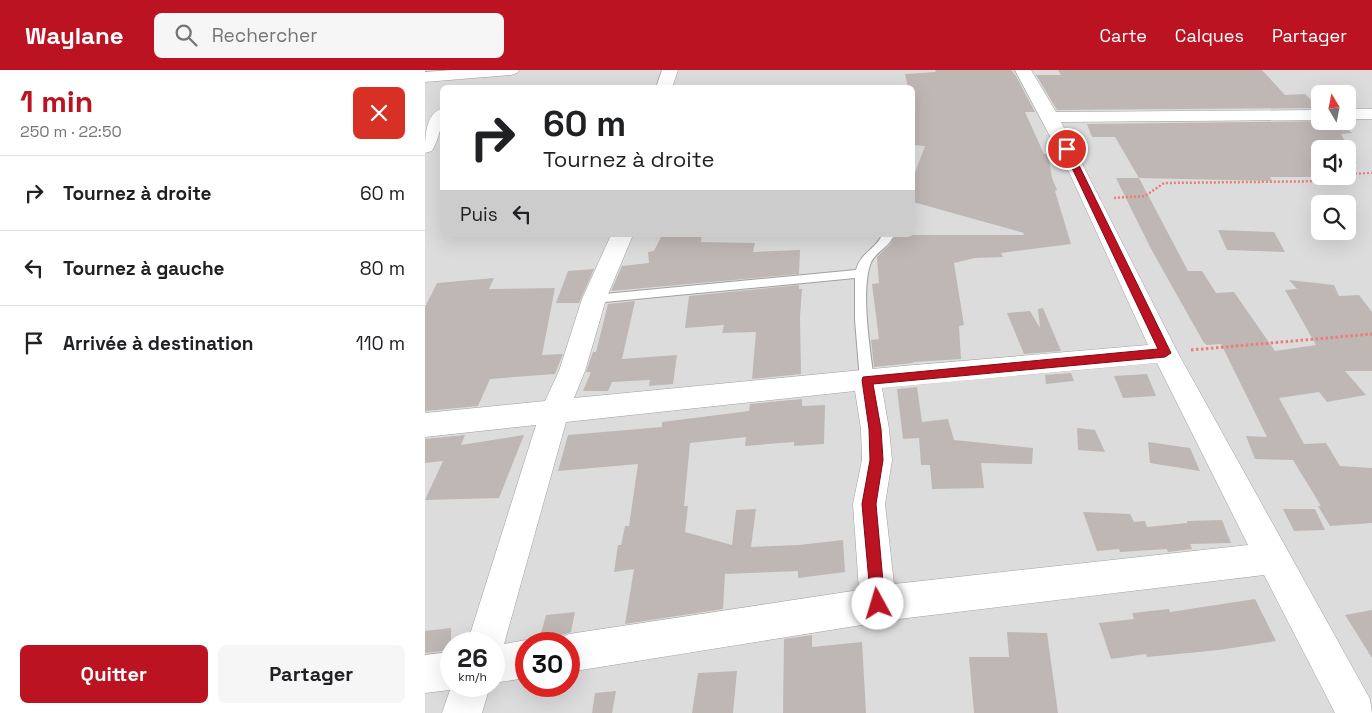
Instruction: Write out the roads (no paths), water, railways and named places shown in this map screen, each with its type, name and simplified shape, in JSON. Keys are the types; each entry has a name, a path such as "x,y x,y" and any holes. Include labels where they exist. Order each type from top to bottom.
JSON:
{"street":[{"path":"425,77 511,70"},
{"path":"665,85 670,70"},
{"path":"1023,70 1051,116 1165,353 1356,713"},
{"path":"461,85 469,73"},
{"path":"1356,114 1372,114"},
{"path":"1051,116 1311,115"},
{"path":"425,147 429,132 440,116"},
{"path":"489,632 555,411 572,371 594,299 621,237"},
{"path":"425,425 867,380 1165,353"},
{"path":"867,380 875,429 877,460 869,504 878,604"},
{"path":"580,651 878,604 1273,558"},
{"path":"425,674 440,672"},
{"path":"462,713 467,697"}],"lane":[{"path":"867,380 862,314 863,265 868,256 885,242 886,237"},
{"path":"594,299 863,273"}]}
